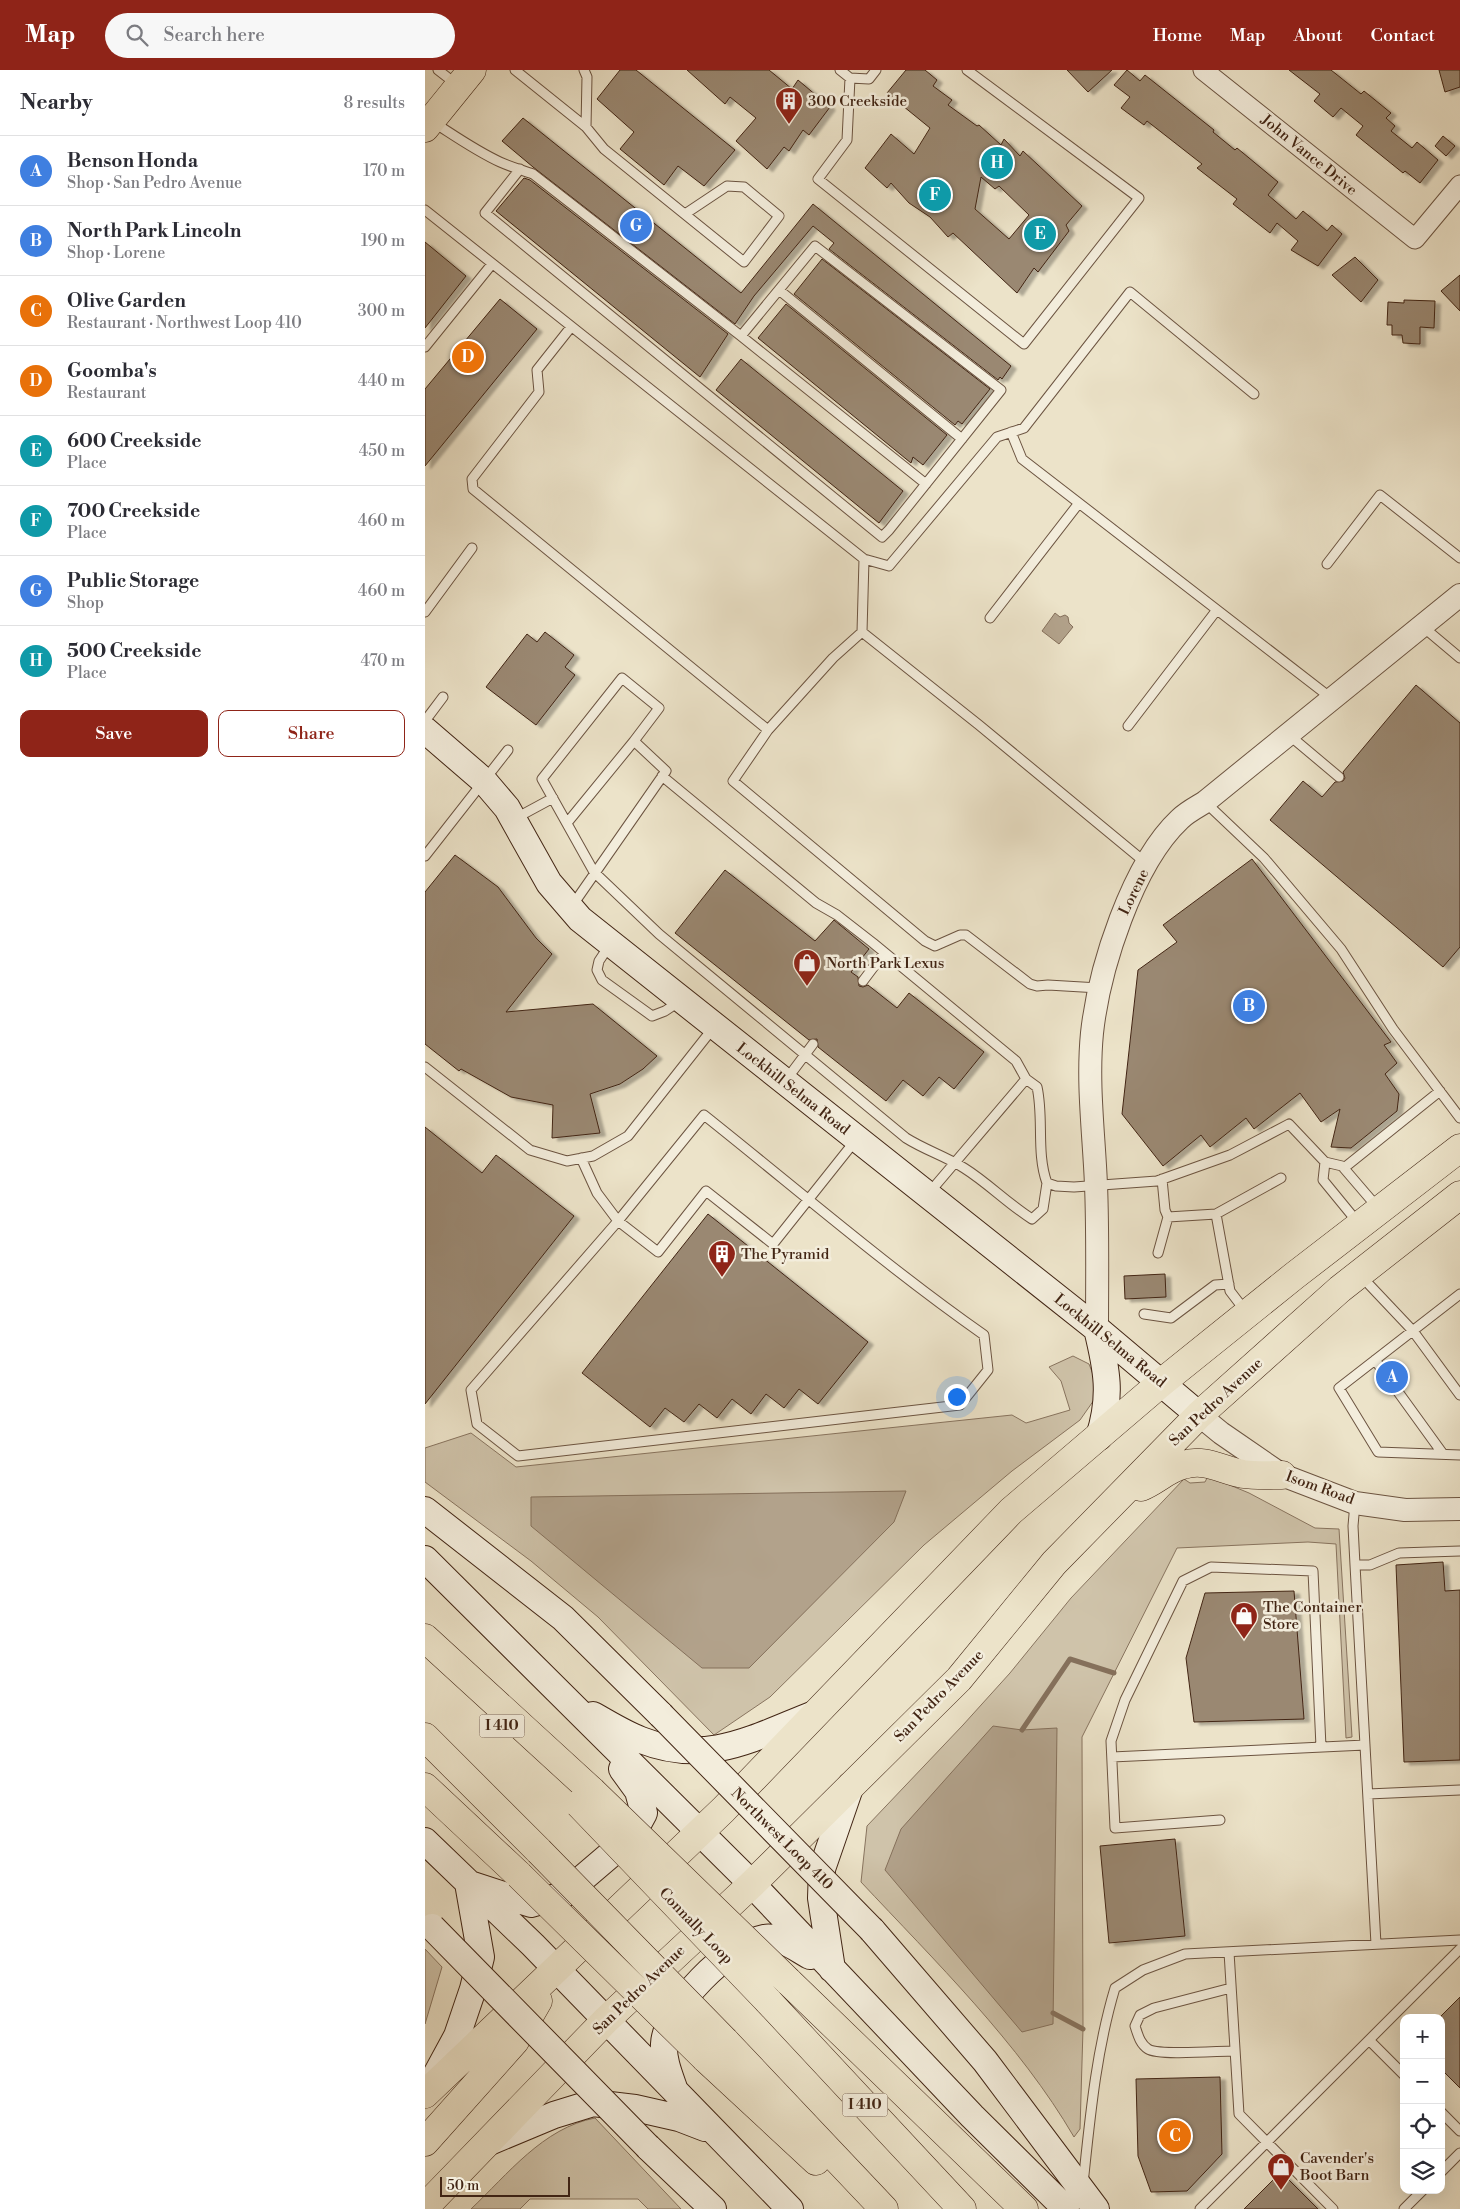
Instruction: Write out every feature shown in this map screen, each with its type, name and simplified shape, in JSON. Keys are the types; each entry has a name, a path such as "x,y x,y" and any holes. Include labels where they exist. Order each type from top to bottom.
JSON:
{"main road":[{"path":"428,124 466,78"},
{"name":"Lockhill Selma Road","path":"425,730 485,781 513,820 549,883 570,908 714,1027 1097,1329 1199,1414"},
{"path":"425,2094 700,1832 1011,1511 1161,1383 1460,1148"},
{"name":"San Pedro Avenue","path":"425,2207 606,2020 752,1884 959,1679 1054,1563 1199,1414 1359,1274 1460,1195"},
{"path":"1097,1329 1107,1369 1108,1386 1108,1406 1099,1437"},
{"path":"1121,1494 1153,1482 1173,1468 1199,1462 1211,1463 1243,1474 1283,1475"},
{"name":"Northwest Loop 410","path":"425,1510 563,1618 661,1715 871,1930 985,2060 1082,2203"},
{"path":"425,1559 503,1639 571,1703 752,1884 972,2116 1082,2203"},
{"path":"425,1638 586,1798 788,1981 1024,2209"},
{"name":"Connally Loop","path":"425,1647 586,1798 768,2001 962,2209"},
{"path":"571,1703 640,1740 669,1749 707,1752 733,1745 814,1714"},
{"path":"468,1884 531,1904 563,1896 631,1837 644,1813 639,1791 571,1703"},
{"path":"425,1737 539,1851 715,2050 867,2209"},
{"path":"832,1969 821,1898 822,1868 851,1785"},
{"path":"425,1787 519,1875 715,2050 884,2209"},
{"path":"425,1840 557,1970 710,2130 789,2209"},
{"path":"425,2094 457,2036 481,1957 468,1884"},
{"path":"428,1924 648,2147 713,2209"},
{"path":"675,2092 665,2060 664,2043 669,2023 680,2003 730,1953 765,1938 780,1940 832,1969"},
{"path":"425,2142 515,2041 557,1970"},
{"path":"485,2144 554,2115 593,2103 635,2108 679,2118 710,2130"}],"street":[{"name":"John Vance Drive","path":"1203,70 1415,239 1460,185"},
{"name":"Lorene","path":"1097,1329 1096,1186 1090,1076 1092,1034 1099,988 1122,915 1147,864 1155,850 1180,819 1205,802 1460,596"},
{"name":"Isom Road","path":"1199,1414 1221,1433 1283,1475 1355,1502 1405,1510 1460,1509"}],"lane":[{"path":"438,70 466,78"},
{"path":"515,70 586,127 604,149 744,262 779,216 744,187 727,186 685,214"},
{"path":"584,70 587,77 586,127"},
{"path":"839,70 850,78 869,79 876,70"},
{"path":"850,78 847,140 819,178 1024,344 1139,198 967,70"},
{"path":"428,124 501,162 533,174 741,336 926,484"},
{"path":"521,169 485,213 882,537 1001,390 815,246 741,336"},
{"path":"425,210 864,559 889,566 997,437 1024,428 1130,292 1254,394"},
{"path":"426,345 492,264"},
{"path":"779,290 962,439"},
{"path":"571,326 537,370 539,392 472,479 473,489 768,730"},
{"path":"1011,432 1022,459 1332,698"},
{"path":"1327,564 1380,495 1460,558"},
{"path":"990,618 1079,503"},
{"path":"425,612 472,548"},
{"path":"864,559 862,632 833,658 768,730 733,781 925,941 935,946 960,935 966,935 983,946 1030,984 1099,988"},
{"path":"1128,726 1216,610"},
{"path":"1422,625 1460,658"},
{"path":"862,632 979,725 1147,864"},
{"path":"567,823 659,708 623,678 542,779 594,872 659,934 906,1138 926,1151 954,1163 1032,1219 1043,1209 1047,1183 1042,1170 1041,1104 1037,1087 1026,1079 1017,1061 885,952 837,916 816,903 662,776"},
{"path":"425,721 443,697"},
{"path":"1287,734 1339,777"},
{"path":"570,908 666,771 634,741"},
{"path":"425,856 508,750"},
{"path":"513,820 553,798"},
{"path":"1205,802 1264,858 1341,948 1393,1029 1460,1118"},
{"path":"863,981 885,952"},
{"path":"425,1068 530,1150 567,1161 593,1156 628,1136 714,1027"},
{"path":"784,1082 813,1044"},
{"path":"927,1195 1026,1079"},
{"path":"1345,1168 1440,1091"},
{"path":"704,1115 984,1335 988,1370 960,1405 518,1456 477,1424 471,1390 618,1221 704,1115"},
{"path":"1047,1183 1056,1186 1096,1186 1162,1179 1230,1155 1289,1124 1325,1162 1345,1168 1370,1217"},
{"path":"581,1158 597,1193 618,1221 658,1252 706,1191 773,1244 856,1139"},
{"path":"1325,1162 1323,1180 1370,1217"},
{"path":"1169,1217 1216,1214 1281,1178"},
{"path":"1158,1253 1169,1217 1165,1210 1162,1179"},
{"path":"1216,1214 1230,1290 1247,1314"},
{"path":"1359,1274 1413,1331 1460,1395"},
{"path":"1144,1314 1171,1318 1215,1285 1229,1284"},
{"path":"1460,1294 1339,1388 1378,1452 1460,1454"},
{"path":"1375,1360 1443,1454"},
{"path":"1355,1502 1353,1526 1376,1944"},
{"path":"1355,1565 1370,1564 1399,1553 1460,1551"},
{"path":"1220,1820 1115,1828 1111,1741 1125,1700 1183,1581 1211,1567 1313,1571 1321,1747"},
{"path":"1112,1757 1365,1745"},
{"path":"1368,1794 1460,1790"},
{"path":"1082,2203 1091,2107 1105,2020 1115,1988 1143,1970 1185,1954 1460,1940"},
{"path":"1229,1952 1239,2114 1333,2209"},
{"path":"1200,2209 1369,2040 1458,1955"},
{"path":"1231,1988 1154,2008 1140,2015 1135,2026 1139,2039 1149,2050 1167,2052 1234,2051"},
{"path":"1369,2040 1400,2071"},
{"path":"1445,2116 1460,2131"},
{"path":"1445,2168 1460,2153"},
{"path":"1404,2209 1419,2194"}],"shaded area":[{"path":"1055,613 1060,617 1065,615 1068,617 1069,623 1073,627 1059,644 1042,631"},
{"path":"1073,1356 1089,1364 1096,1382 1094,1400 1080,1420 1012,1471 924,1545 770,1697 714,1735 598,1617 531,1561 425,1482 425,1448 471,1433 516,1467 1012,1415 1026,1423 1070,1410 1061,1381 1049,1367"},
{"path":"1208,1476 1249,1493 1315,1528 1339,1529 1352,1737 1346,1738 1336,1544 1308,1542 1177,1548 1082,1737 1083,2029 1080,2129 1074,2137 1028,2069 1002,2036 946,1972 861,1882 867,1826 1010,1673 1071,1598 1184,1479 1190,1483 1205,1482"},
{"path":"906,1491 894,1522 749,1668 702,1668 531,1526 531,1497"},
{"path":"993,1726 1022,1730 1057,1728 1053,2024 1022,2032 885,1870 901,1829"},
{"path":"425,1949 442,1967 425,2024"},
{"path":"595,2118 681,2209 648,2209 638,2199 530,2199 520,2209 471,2209 513,2167 543,2142 576,2123"}],"building":[{"path":"620,70 636,70 735,150 704,186 678,166 664,185 620,149 634,132 597,99"},
{"path":"687,70 769,70 792,89 798,80 830,107 809,135 803,130 789,151 784,147 767,169 736,141 756,118 730,97 725,104"},
{"path":"906,70 925,70 937,80 933,86 952,100 948,105 977,126 979,125 1001,145 1004,139 1020,156 1023,151 1082,206 1066,225 1069,231 1038,272 1034,268 1017,293 953,233 948,237 930,217 909,203 891,183 887,188 865,168 891,134 914,154 930,128 887,93","holes":["981,177 995,189 999,186 1029,215 1009,239 975,209"]},
{"path":"1067,70 1112,70 1088,92"},
{"path":"1127,70 1140,81 1145,75 1214,130 1213,132 1235,150 1237,148 1278,182 1268,195 1296,219 1303,211 1327,231 1332,225 1342,234 1318,266 1291,250 1298,241 1277,223 1270,233 1233,204 1237,199 1197,168 1202,164 1147,121 1144,125 1121,108 1130,97 1114,85"},
{"path":"1289,70 1331,70 1361,94 1364,91 1391,113 1386,118 1395,126 1391,131 1412,148 1417,142 1438,160 1420,183 1405,171 1403,173 1356,135 1363,126 1341,108 1333,117 1314,101 1320,94"},
{"path":"1439,70 1460,70 1460,87 1445,92"},
{"path":"523,118 741,293 813,204 1011,366 1002,379 1000,377 998,380 829,249 834,243 813,226 754,296 735,324 502,141"},
{"path":"1443,136 1455,146 1446,156 1435,146"},
{"path":"524,178 530,180 728,334 700,377 496,211"},
{"path":"425,242 466,276 425,328"},
{"path":"1355,257 1378,280 1361,302 1332,275"},
{"path":"822,259 990,389 962,424 958,421 955,425 794,294"},
{"path":"1460,275 1460,311 1441,291"},
{"path":"500,299 537,329 425,466 425,389"},
{"path":"1404,300 1435,301 1434,328 1420,327 1420,344 1403,343 1402,335 1392,335 1392,325 1387,325 1388,302 1404,303"},
{"path":"786,304 947,435 923,465 913,457 911,463 758,338"},
{"path":"741,359 903,491 879,523 716,390"},
{"path":"545,632 574,655 565,667 575,675 536,725 486,687 527,634 537,642"},
{"path":"1416,685 1460,723 1460,947 1443,967 1270,820 1303,781 1322,797 1335,782 1343,781 1345,778 1343,772"},
{"path":"455,855 498,887 536,938 552,954 506,1012 593,1004 657,1056 643,1069 620,1084 590,1094 600,1133 552,1138 553,1105 511,1097 461,1069 459,1071 425,1044 425,892"},
{"path":"1252,859 1391,1042 1384,1045 1397,1063 1385,1074 1399,1094 1397,1111 1351,1148 1331,1147 1340,1109 1321,1122 1300,1093 1254,1129 1246,1118 1210,1147 1201,1135 1163,1166 1122,1114 1138,970 1177,942 1163,925"},
{"name":"North Park Lexus","path":"725,870 815,941 834,920 869,949 851,972 858,977 859,986 868,985 897,1008 909,993 984,1052 954,1089 939,1077 923,1096 903,1080 886,1101 818,1047 817,1039 809,1040 675,933"},
{"path":"425,1127 482,1173 496,1155 574,1216 425,1404"},
{"name":"The Pyramid","path":"708,1214 868,1342 818,1404 799,1389 784,1408 766,1394 751,1414 732,1399 717,1418 699,1404 684,1422 665,1408 650,1427 582,1373"},
{"path":"1165,1274 1166,1297 1125,1299 1124,1276"},
{"path":"1443,1562 1445,1591 1460,1590 1460,1760 1404,1762 1396,1565"},
{"name":"The Container Store","path":"1294,1591 1304,1719 1194,1722 1186,1658 1205,1593"},
{"path":"1175,1839 1185,1936 1109,1943 1100,1846"},
{"path":"1460,1997 1460,2088 1445,2073 1445,2014 1443,2014"},
{"path":"1220,2077 1222,2154 1187,2191 1151,2192 1138,2156 1136,2079"},
{"name":"Cavender's Boot Barn","path":"1281,2172 1318,2209 1244,2209"}],"waterway":[{"path":"1022,1730 1070,1659 1114,1673"},
{"path":"1053,2013 1083,2029"}],"place":[{"name":"300 Creekside","path":"789,125"},
{"name":"500 Creekside","path":"997,163"},
{"name":"700 Creekside","path":"935,195"},
{"name":"Public Storage","path":"636,226"},
{"name":"600 Creekside","path":"1040,234"},
{"name":"Goomba's","path":"468,357"},
{"name":"North Park Lexus","path":"807,987"},
{"name":"North Park Lincoln","path":"1249,1006"},
{"name":"The Pyramid","path":"722,1278"},
{"name":"Benson Honda","path":"1392,1377"},
{"name":"The Container Store","path":"1244,1640"},
{"name":"Olive Garden","path":"1175,2136"},
{"name":"Cavender's Boot Barn","path":"1281,2191"}]}
